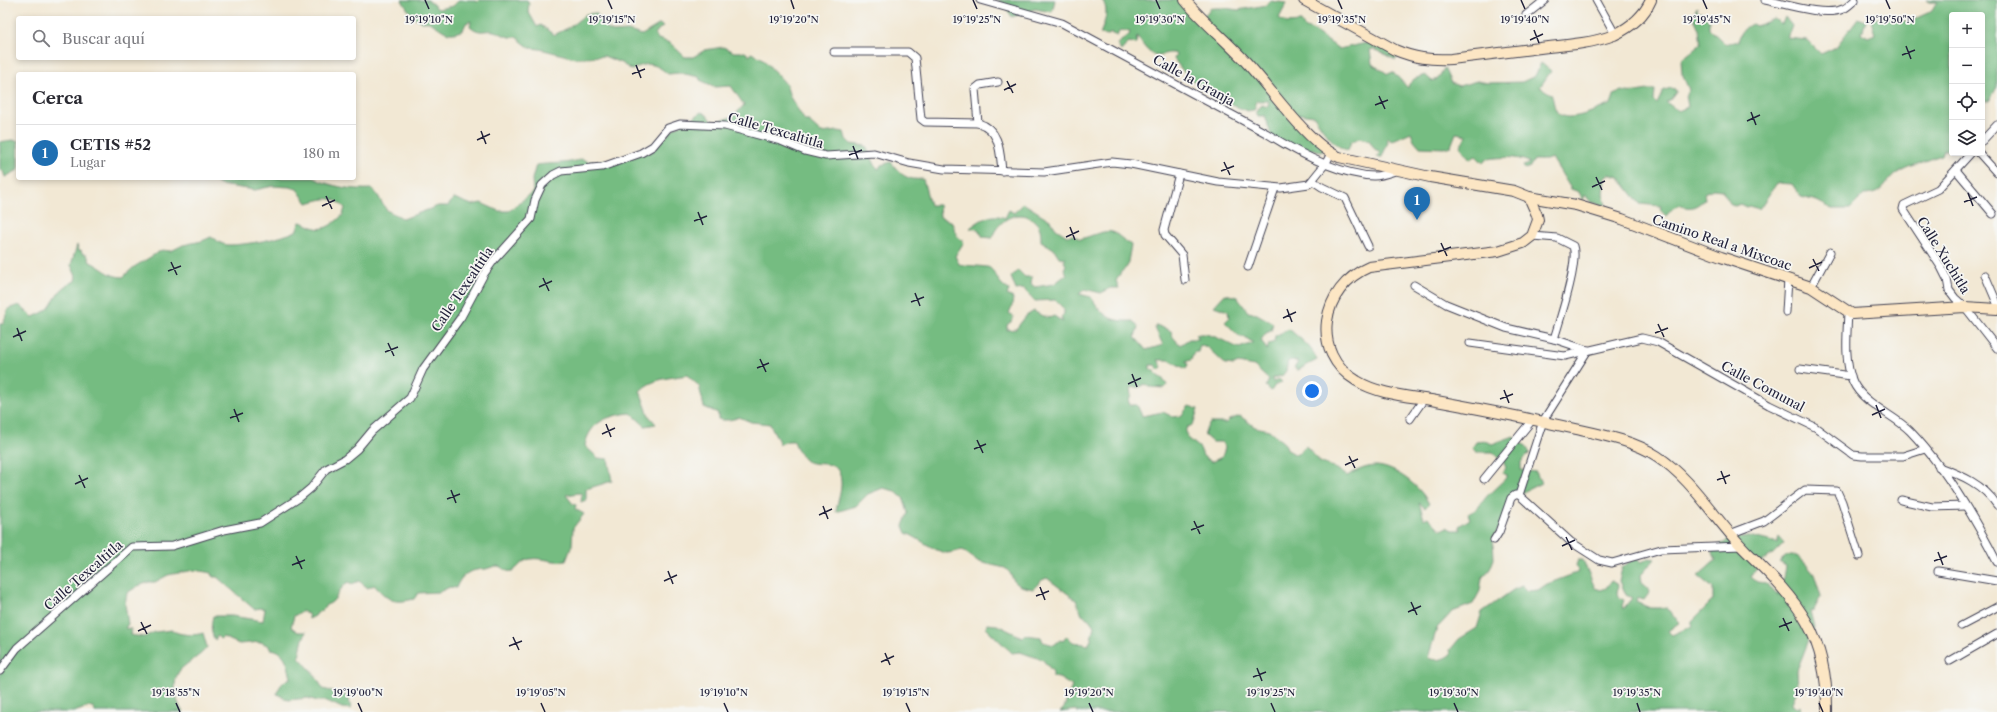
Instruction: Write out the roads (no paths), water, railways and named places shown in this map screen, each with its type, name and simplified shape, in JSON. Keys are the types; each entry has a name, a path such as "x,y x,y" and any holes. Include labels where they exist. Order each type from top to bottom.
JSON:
{"main road":[{"path":"1185,0 1245,61 1304,129 1331,153"},
{"path":"1304,0 1394,50 1410,57 1429,60 1451,59 1582,43 1615,34 1638,18 1648,7 1651,0"},
{"name":"Camino Real a Mixcoac","path":"1331,153 1350,160 1395,171 1514,191 1529,196 1576,205 1622,219 1721,257 1811,287 1848,313"},
{"path":"1529,196 1537,215 1537,226 1532,236 1516,246 1498,251 1369,267 1360,271 1346,281 1335,294 1329,308 1326,324 1332,354 1339,367 1349,376 1365,385 1383,392 1538,420 1630,443 1656,455 1684,480 1731,536 1790,597 1814,633 1820,648 1823,662 1827,712"},
{"path":"1848,313 1856,315 1964,307 1997,308"}],"street":[{"name":"Calle la Granja","path":"980,0 1062,24 1266,133 1296,152 1353,173 1375,176 1395,171"},
{"path":"1526,15 1545,0"},
{"path":"1596,0 1615,34"},
{"path":"1765,0 1825,11 1836,11 1844,9 1855,0"},
{"path":"834,52 908,52 912,54 915,58 921,119 923,121 978,123 985,125 994,134 999,145 1002,171"},
{"path":"978,123 976,89 980,86 998,82"},
{"name":"Calle Texcaltitla","path":"0,671 17,648 132,547 172,546 224,530 260,523 299,498 311,488 326,469 345,459 357,449 372,431 410,398 422,369 461,317 487,269 531,219 535,200 540,190 553,175 570,169 602,167 641,153 653,146 668,128 680,124 725,126 781,141 805,151 826,156 874,153 884,154 909,163 944,169 1044,172 1112,162 1131,164 1218,182 1275,188 1309,184 1313,181"},
{"path":"1985,138 1997,125"},
{"path":"1331,153 1326,163 1313,181 1322,187 1346,198 1368,246"},
{"name":"Calle Xuchitla","path":"1964,307 1955,298 1941,268 1903,209 1904,205 1909,201 1938,188 1968,156"},
{"path":"1982,156 1997,173"},
{"path":"1956,170 1993,214"},
{"path":"1179,174 1164,230 1165,235 1182,255 1185,280"},
{"path":"1248,267 1275,188"},
{"path":"1532,236 1556,238 1573,246 1575,250 1572,272 1554,339"},
{"path":"1811,287 1830,252"},
{"path":"1985,275 1997,303"},
{"path":"1786,312 1788,279"},
{"path":"1414,285 1446,304 1506,328 1554,339 1588,350 1538,420 1484,479"},
{"path":"1964,307 1997,348"},
{"path":"1848,313 1846,343 1851,376 1857,388 1865,397 1909,430 1939,466 1984,535 1997,562"},
{"name":"Calle Comunal","path":"1470,343 1565,356 1642,338 1658,342 1769,405 1815,427 1853,454 1862,456 1903,456 1925,449"},
{"path":"1800,369 1851,376"},
{"path":"1410,419 1424,399"},
{"path":"1494,540 1499,532 1512,498 1517,495 1538,420"},
{"path":"1939,466 1968,478 1992,498 1997,505"},
{"path":"1731,536 1735,532 1764,521 1805,490 1837,491 1842,502 1859,556"},
{"path":"1517,495 1571,542 1599,560 1612,563 1661,549 1742,546"},
{"path":"1901,500 1932,507 1965,506"},
{"path":"1938,571 1997,581"},
{"path":"1961,626 1997,607"},
{"path":"1950,661 1997,634"}],"place":[{"name":"CETIS #52","path":"1417,220"}]}
